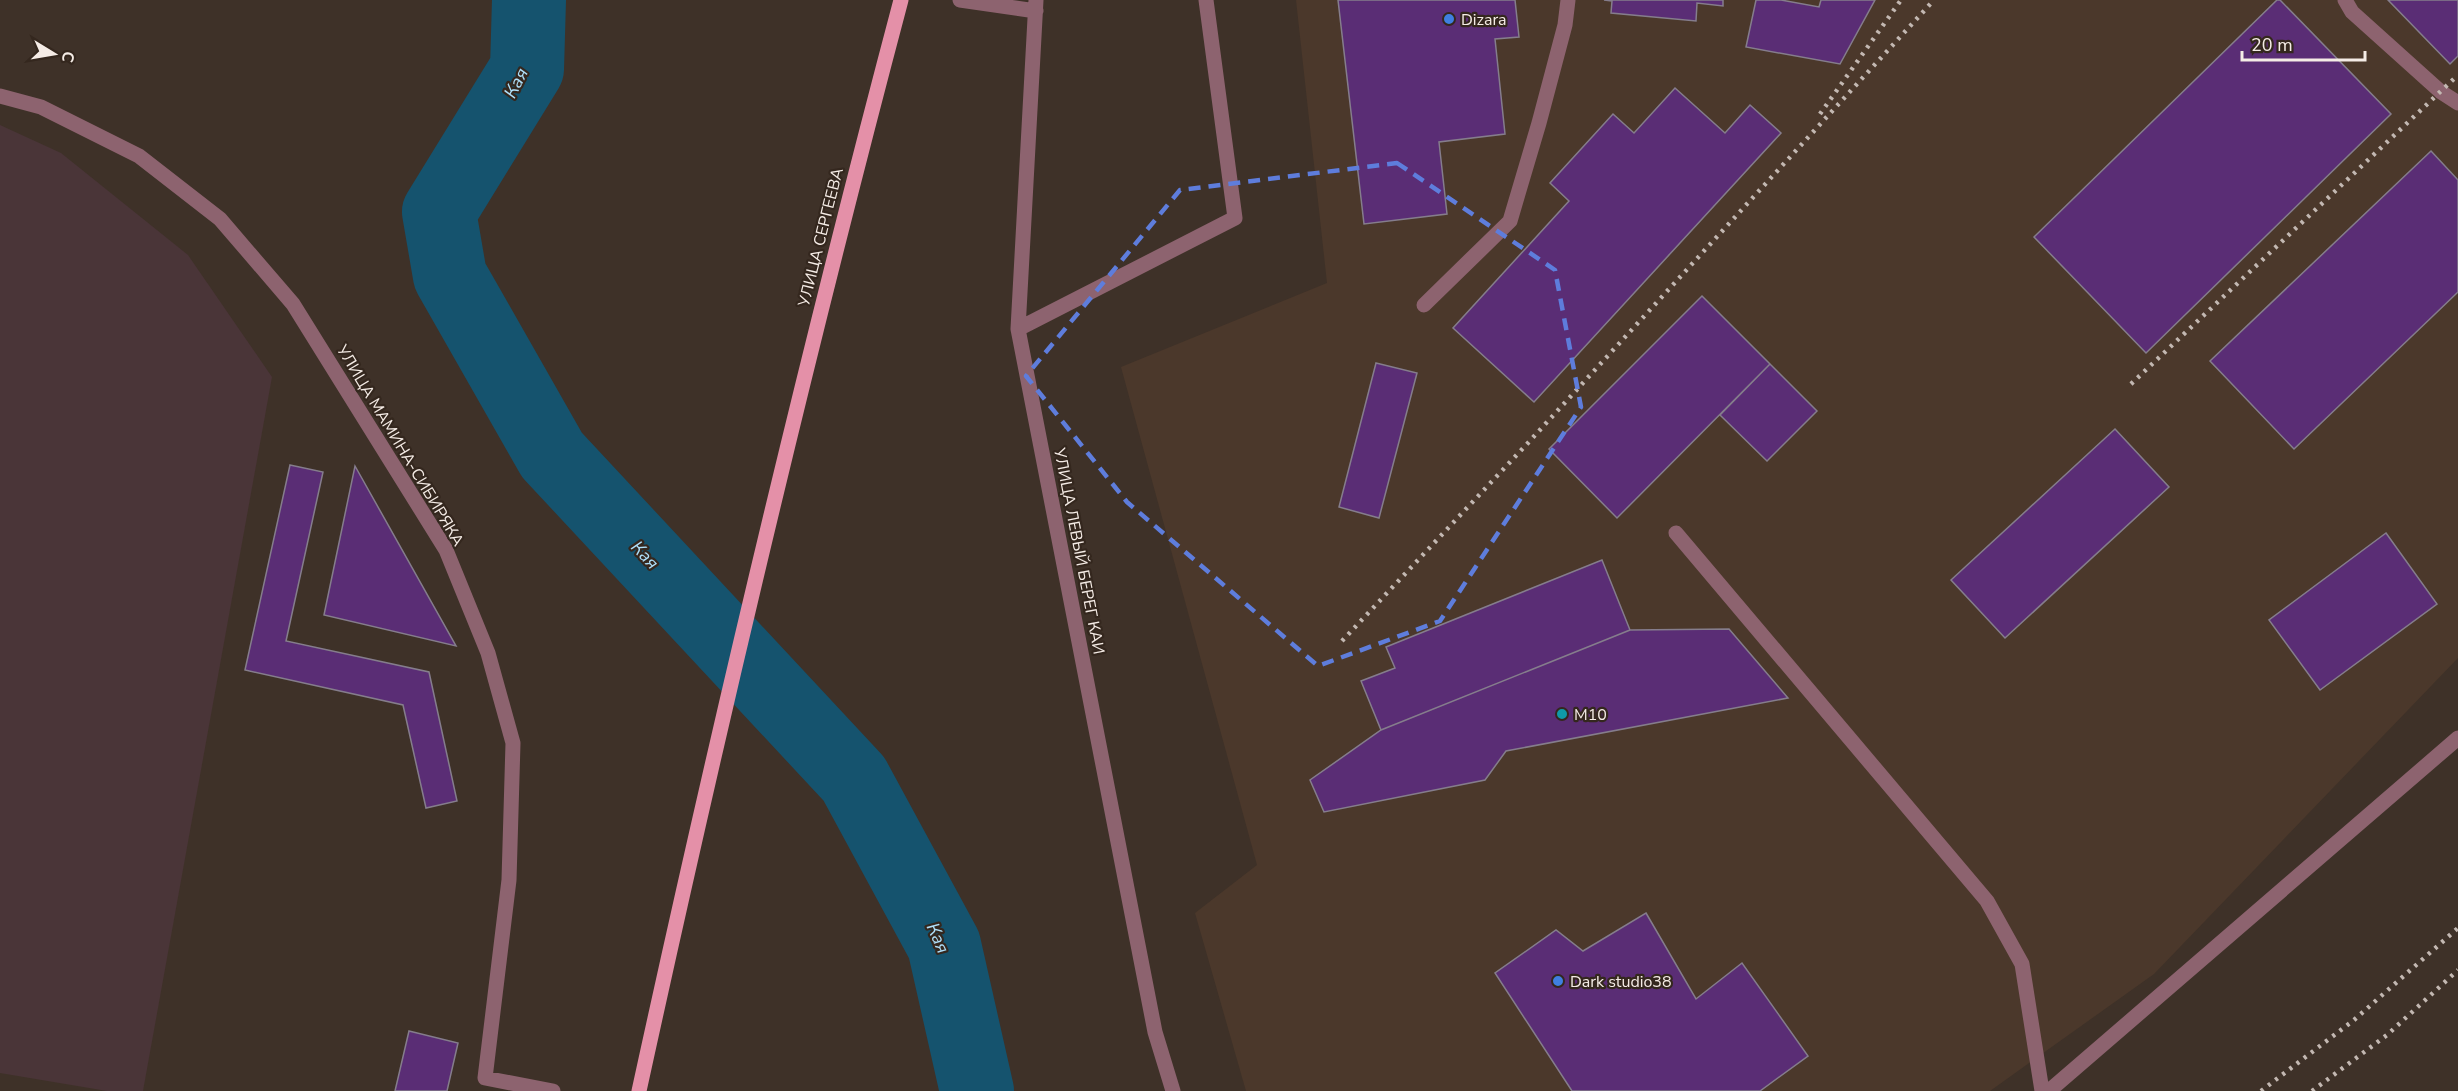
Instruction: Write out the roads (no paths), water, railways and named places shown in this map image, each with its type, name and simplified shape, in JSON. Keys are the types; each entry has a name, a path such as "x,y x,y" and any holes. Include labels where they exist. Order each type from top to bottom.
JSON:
{"main road":[{"name":"УЛИЦА СЕРГЕЕВА","path":"639,1091 688,866 778,484 834,255 901,0"}],"street":[{"path":"960,0 1036,6"},
{"path":"1018,329 1235,218 1206,0"},
{"path":"1424,305 1510,221 1565,25 1568,0"},
{"path":"2345,0 2352,12 2441,92 2458,103"},
{"name":"УЛИЦА ЛЕВЫЙ БЕРЕГ КАИ","path":"1036,6 1018,329 1155,1032 1173,1091"},
{"name":"УЛИЦА МАМИНА-СИБИРЯКА","path":"0,96 41,107 139,156 220,219 293,304 446,549 488,653 513,743 509,880 484,1084 553,1091"},
{"path":"1676,533 1987,902 2022,964 2042,1091"},
{"path":"2049,1091 2458,738"}],"waterway":[{"name":"Кая","path":"529,0 527,69 439,212 450,276 552,455 854,779 944,945 977,1091"}],"railway":[{"path":"1820,114 1901,0"},
{"path":"1342,641 1527,444 1934,0"},
{"path":"2131,384 2458,75"},
{"path":"2261,1091 2354,1020 2458,928"},
{"path":"2312,1091 2387,1035 2458,970"}],"place":[{"name":"Dizara","path":"1449,19"},
{"name":"M10","path":"1562,714"},
{"name":"Dark studio38","path":"1558,981"}]}
